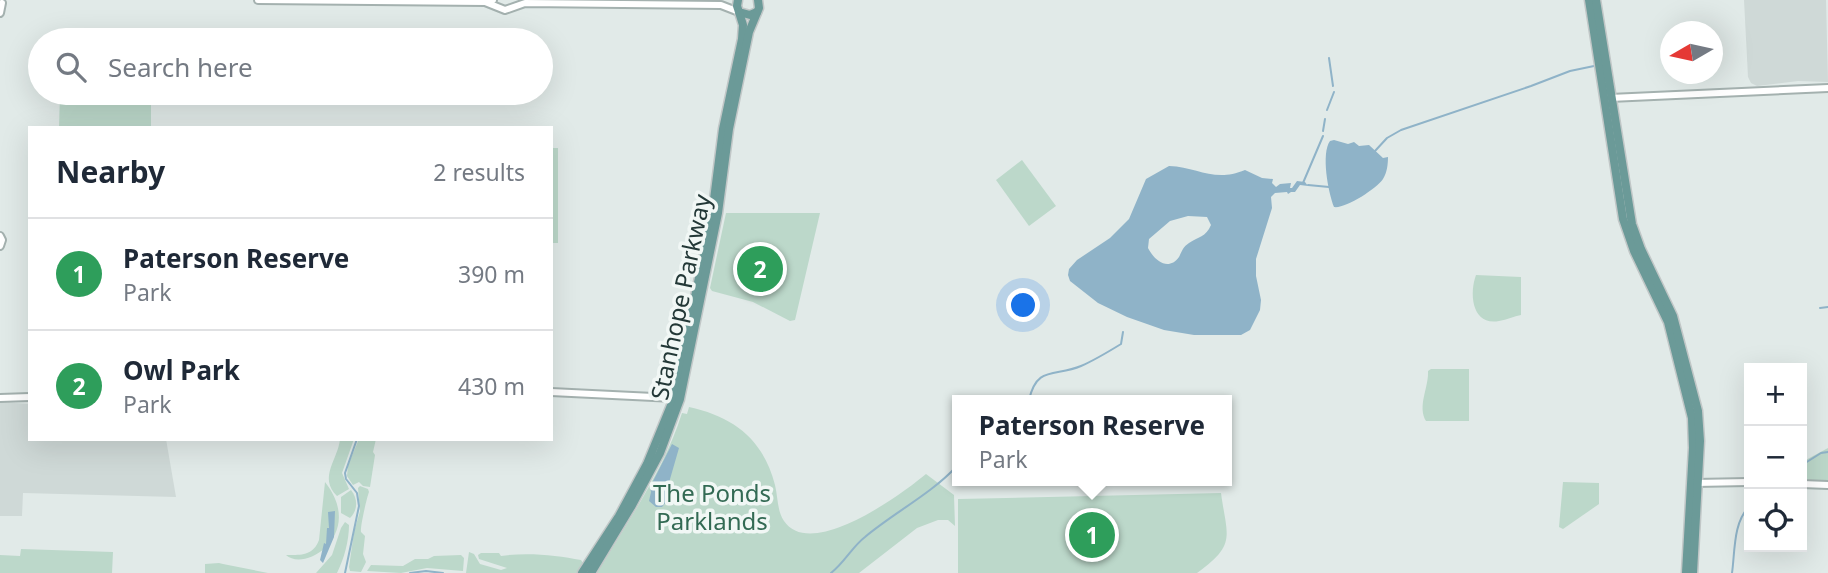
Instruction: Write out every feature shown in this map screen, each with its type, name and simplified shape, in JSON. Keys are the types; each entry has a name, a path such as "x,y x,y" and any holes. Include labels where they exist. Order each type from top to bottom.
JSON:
{"main road":[{"name":"Stanhope Parkway","path":"582,573 619,516 647,464 674,398 710,226 723,129 742,39 743,26 737,0"},
{"name":"Stanhope Parkway","path":"591,573 660,453 680,400 718,213 729,129 749,32 759,8 758,0"},
{"path":"1589,0 1608,98"},
{"path":"1596,0 1623,219 1634,251 1668,322 1688,399 1693,432 1695,483 1693,573"},
{"path":"739,12 750,15 757,12"},
{"path":"1686,573 1695,483"}],"street":[{"path":"0,13 2,2 11,0"},
{"path":"258,0 485,2 499,4 505,10 511,3 522,1 722,5 737,0"},
{"path":"485,2 493,0"},
{"path":"722,5 739,12"},
{"path":"1608,98 1828,88"},
{"path":"0,236 0,246"},
{"path":"553,392 674,398"},
{"path":"0,398 28,398"},
{"path":"1695,483 1744,482"},
{"path":"1807,484 1828,485"}],"shaded area":[{"path":"1744,0 1826,0 1828,82 1798,81 1757,86 1751,83 1748,77"},
{"path":"0,402 28,404 28,441 166,441 176,497 23,493 22,516 0,516"}],"green space":[{"path":"60,105 151,105 151,126 59,126"},
{"path":"553,148 558,148 558,243 553,243"},
{"path":"1022,160 1056,206 1029,226 996,180"},
{"path":"726,213 820,213 795,320 790,321 753,302 712,291 710,288"},
{"path":"1476,275 1521,277 1521,315 1499,321 1483,319 1478,314 1473,299"},
{"path":"1469,369 1469,421 1426,421 1423,403 1428,371"},
{"name":"The Ponds Parklands","path":"689,407 733,424 754,443 770,469 782,517 797,531 814,533 856,520 926,474 954,495 955,526 948,520 938,520 917,528 859,573 597,573 644,495 666,454 682,413 687,414"},
{"path":"340,441 353,441 342,473 349,489 337,496 329,482 329,475"},
{"path":"358,441 376,441 370,487 359,482 353,485 347,476 348,465"},
{"path":"1828,448 1828,482 1807,480 1807,459"},
{"path":"325,482 336,501 339,518 336,533 328,545 317,554 295,559 286,555 310,552 319,540"},
{"path":"1563,482 1599,483 1599,504 1563,529 1559,527"},
{"path":"360,486 369,492 361,529 365,536 363,554 366,562 361,572 350,571 349,567 360,511"},
{"path":"351,490 356,504 355,512 350,518 341,513 341,497"},
{"path":"1221,493 1227,530 1224,547 1197,573 958,573 958,499"},
{"path":"345,522 349,525 348,537 337,573 316,573 332,555"},
{"path":"21,549 113,552 112,573 0,573 0,555 20,556"},
{"path":"469,552 474,554 480,564 501,570 507,568 479,559 478,555 541,555 581,560 583,563 577,573 466,573"},
{"path":"461,555 464,558 463,571 427,568 401,573 367,571 371,565 403,566 415,559"},
{"path":"219,563 268,573 205,573 205,564"}],"water":[{"path":"1330,141 1348,144 1354,142 1359,146 1369,145 1383,158 1388,157 1383,179 1367,193 1339,207 1334,207 1326,163 1327,147"},
{"path":"1169,166 1215,175 1234,174 1245,170 1262,178 1273,179 1272,183 1276,187 1291,183 1292,188 1297,181 1305,182 1308,186 1300,185 1295,192 1275,193 1271,197 1272,208 1256,259 1260,310 1250,330 1241,335 1194,335 1164,330 1098,303 1070,281 1069,269 1077,260 1110,238 1129,219 1146,179","holes":["1188,216 1207,217 1211,225 1209,229 1185,246 1179,257 1170,264 1162,263 1148,248 1149,239 1170,221"]},
{"path":"672,444 679,448 666,493 666,502 662,507 656,507 649,501 650,487"},
{"path":"335,511 334,537 323,563 320,560 329,528 328,512"}],"waterway":[{"path":"1329,58 1333,86"},
{"path":"1375,151 1387,138 1401,130 1570,71 1594,66"},
{"path":"1327,110 1334,92"},
{"path":"1323,131 1325,119"},
{"path":"1303,183 1323,136"},
{"path":"1308,185 1329,187"},
{"path":"1820,308 1828,307"},
{"path":"1030,395 1042,377 1081,366 1121,344 1123,332"},
{"path":"345,573 359,506 357,493 346,479 345,473 356,441"},
{"path":"1807,462 1828,452"},
{"path":"831,573 865,537 952,471"},
{"path":"1732,573 1737,529 1744,513"},
{"path":"410,573 443,573"}],"place":[{"name":"Owl Park","path":"760,269"},
{"name":"Paterson Reserve","path":"1092,535"}]}
